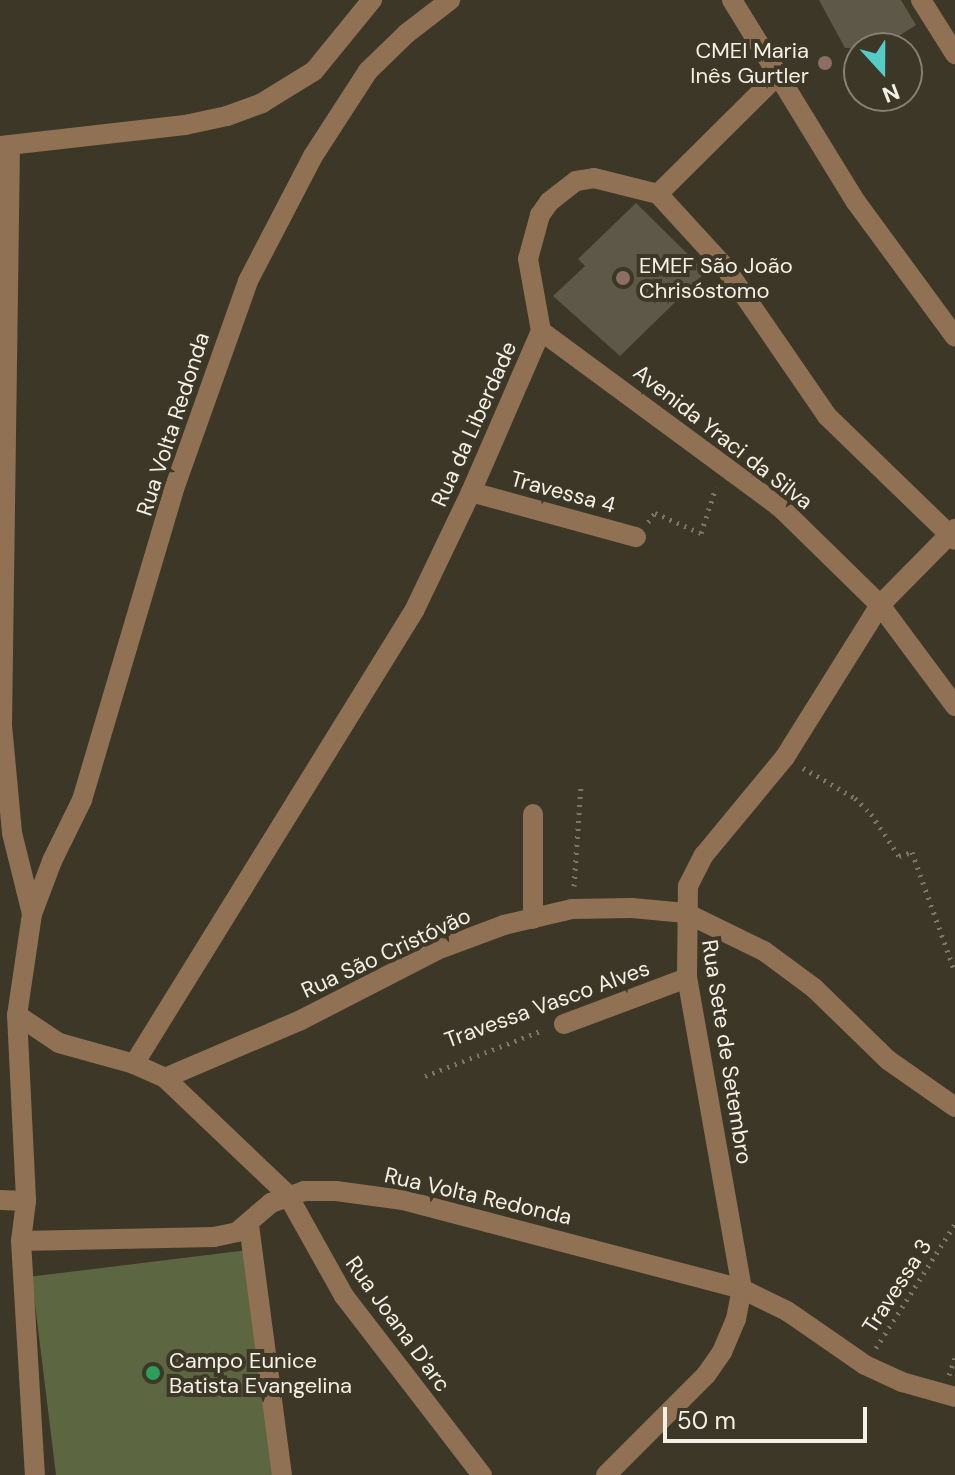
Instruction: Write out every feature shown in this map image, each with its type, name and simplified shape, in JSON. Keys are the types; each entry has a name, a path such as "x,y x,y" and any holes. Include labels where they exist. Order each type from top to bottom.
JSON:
{"street":[{"path":"35,1475 21,1241 26,1201 9,1014 32,914 12,833 2,725 5,146 185,125 227,116 262,103 314,71 372,0"},
{"name":"Rua Volta Redonda","path":"32,914 52,861 67,836 82,800 173,492 248,281 313,156 368,71 406,34 450,0"},
{"path":"732,0 856,202 955,337"},
{"path":"921,0 955,54"},
{"path":"777,76 658,194 724,266 827,416 953,534"},
{"name":"Rua da Liberdade","path":"134,1064 414,611 471,492 541,331 528,259 540,215 549,202 576,181 594,178 658,194"},
{"name":"Avenida Yraci da Silva","path":"541,331 781,508 880,605 955,706"},
{"name":"Travessa 4","path":"471,492 636,537"},
{"name":"Rua Sete de Setembro","path":"742,1289 687,978 688,886 695,867 785,757 880,605 953,534"},
{"path":"533,814 533,919"},
{"name":"Rua São Cristóvão","path":"165,1078 301,1020 437,950 504,925 572,909 686,913 764,951 789,969 814,988 888,1060 955,1107"},
{"name":"Travessa Vasco Alves","path":"564,1024 687,978"},
{"path":"9,1014 59,1043 134,1064 165,1078 287,1194 262,1209 249,1225 237,1232 199,1238 21,1241"},
{"name":"Rua Volta Redonda","path":"287,1194 328,1190 403,1200 742,1289 787,1311 865,1365 902,1382 955,1397"},
{"name":"Rua Joana D'arc","path":"287,1194 344,1296 482,1475"},
{"path":"0,1200 26,1201"},
{"path":"249,1225 282,1475"},
{"path":"606,1475 706,1375 722,1352 736,1319 742,1289"}],"path":[{"name":"Travessa 4","path":"636,537 655,513 701,533 722,467"},
{"path":"785,757 855,798 899,856 912,852 955,972"},
{"path":"572,909 581,787"},
{"name":"Travessa Vasco Alves","path":"425,1076 518,1038 564,1024"},
{"name":"Travessa 3","path":"865,1365 955,1224"}],"green space":[{"name":"Campo Eunice Batista Evangelina","path":"248,1250 276,1475 56,1475 32,1277"}],"building":[{"path":"819,0 901,0 916,25 905,32 843,32 843,44"},
{"name":"EMEF São João Chrisóstomo","path":"636,203 706,272 620,356 553,296 585,266 578,259"}],"place":[{"name":"CMEI Maria Inês Gurtler","path":"825,63"},
{"name":"EMEF São João Chrisóstomo","path":"623,278"},
{"name":"Campo Eunice Batista Evangelina","path":"153,1373"}]}
